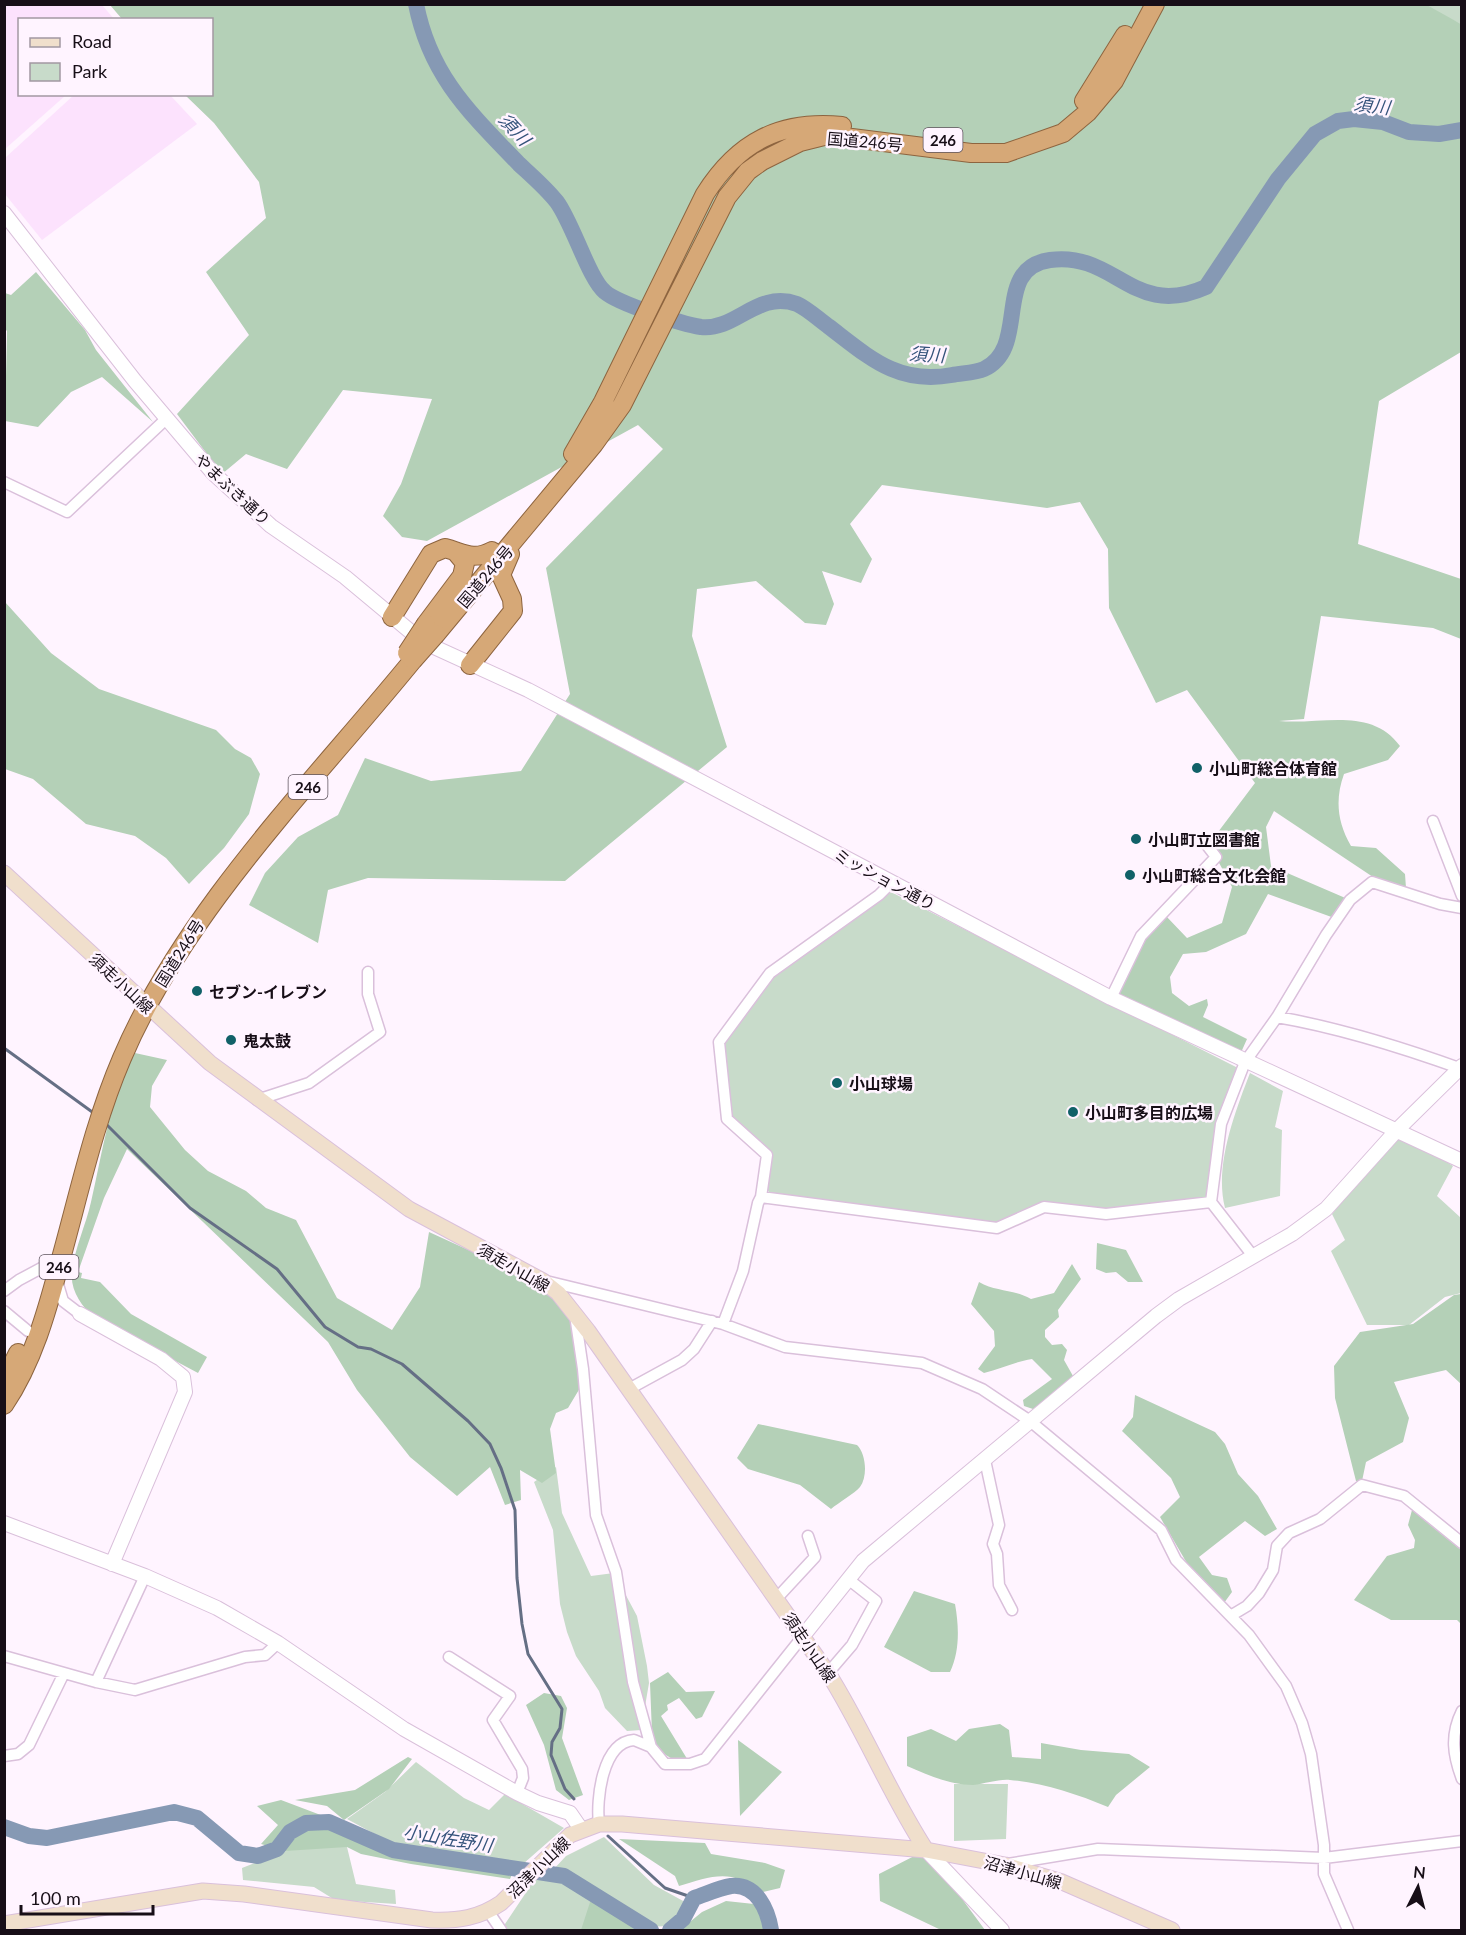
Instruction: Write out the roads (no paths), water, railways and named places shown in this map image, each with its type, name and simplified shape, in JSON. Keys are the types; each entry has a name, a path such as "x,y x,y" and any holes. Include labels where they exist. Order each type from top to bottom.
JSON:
{"highway":[{"name":"国道246号","path":"4,1405 16,1388 35,1344 51,1272 104,1087 142,1002 177,933 214,882 410,657 430,628 492,551 566,464 603,402 705,194 720,171 736,155 757,141 801,126 820,124 958,142 997,144 1032,136 1060,124 1083,102 1105,69 1141,4"},
{"name":"国道246号","path":"430,628 465,599 594,444 622,405 727,197 748,171 762,161 800,142 828,135 970,153 1006,153 1063,133 1088,112 1114,81 1155,4"},
{"path":"470,664 513,611 510,595 501,579 502,570 523,530"},
{"path":"392,617 431,554 446,548 471,557 480,557 492,551"},
{"path":"430,628 462,576 465,563 455,551"},
{"path":"465,599 492,588 510,595"},
{"name":"国道246号","path":"4,1381 28,1330 51,1272"}],"main road":[{"name":"須走小山線","path":"4,873 142,1002 210,1063 257,1100 409,1209 543,1281 574,1312 828,1673 847,1703 900,1809 926,1850"},
{"name":"沼津小山線","path":"4,1924 203,1891 244,1894 432,1920 459,1920 488,1911 518,1887 552,1850 581,1829 599,1824 622,1824 926,1850 1005,1865 1062,1882 1172,1930"}],"street":[{"name":"やまぶき通り","path":"4,213 166,419 213,473 271,526 345,577 423,642 528,690"},
{"path":"4,482 67,512 166,419"},
{"name":"ミッション通り","path":"528,690 1111,998 1461,1161"},
{"path":"1433,820 1461,896"},
{"path":"1111,998 1141,936 1216,857 1206,844"},
{"path":"1253,1256 1211,1202 1221,1124 1245,1062 1277,1017 1331,927 1350,900 1372,882 1440,904 1461,908"},
{"path":"629,1389 682,1360 694,1349 717,1322 743,1271 761,1197 767,1155 727,1119 719,1042 770,973 879,895 891,883"},
{"path":"257,1100 309,1083 380,1032 368,994 368,972"},
{"path":"574,1312 583,1369 596,1515 616,1572 633,1682 651,1747 665,1764 690,1764 705,1759 863,1561 1179,1299 1292,1234 1326,1209 1397,1130 1461,1068 1372,1038 1318,1024 1277,1017"},
{"path":"761,1197 997,1228 1044,1207 1106,1214 1211,1202"},
{"path":"4,1291 19,1280 51,1272 63,1301 80,1314 161,1359 183,1377 185,1392 112,1564"},
{"path":"543,1281 717,1322 785,1347 922,1363 982,1389 1030,1421 1161,1530 1176,1560 1232,1615 1267,1657 1286,1686 1302,1723 1311,1754 1324,1874 1348,1930"},
{"path":"4,1311 28,1330"},
{"path":"985,1460 999,1525 993,1544 997,1554 999,1585 1012,1610"},
{"path":"1232,1615 1247,1606 1259,1593 1273,1570 1277,1546 1289,1533 1320,1519 1362,1485 1404,1496 1461,1543"},
{"path":"4,1523 145,1576 217,1608 278,1643 404,1729 517,1793 538,1803 570,1813 581,1829"},
{"path":"777,1598 815,1557 808,1536"},
{"path":"96,1682 145,1576"},
{"path":"828,1673 852,1645 876,1601 848,1579"},
{"path":"4,1656 125,1689 152,1686 245,1657 270,1654 278,1643"},
{"path":"449,1657 510,1696 493,1720 522,1769 523,1778 517,1793"},
{"path":"4,1756 18,1754 29,1745 63,1673"},
{"path":"1461,1711 1454,1727 1453,1753 1461,1779"},
{"path":"599,1824 597,1802 604,1770 612,1756 617,1749 630,1740 651,1747"},
{"path":"1005,1865 1098,1849 1124,1848 1324,1858 1461,1840"},
{"path":"926,1850 1002,1930"},
{"path":"488,1911 501,1930"}],"waterway":[{"name":"須川","path":"416,4 431,52 454,92 484,128 557,202 593,276 605,292 637,308 701,327 714,327 770,302 783,301 797,304 871,358 899,372 915,376 933,377 977,371 984,369 998,358 1006,344 1021,277 1032,266 1050,260 1073,260 1092,265 1142,291 1160,295 1181,295 1206,287 1278,179 1315,134 1338,121 1354,119 1383,122 1409,132 1439,134 1462,130"},
{"path":"4,1048 95,1114"},
{"path":"104,1122 190,1208 277,1269 325,1327 358,1347 371,1349 402,1364 468,1421 490,1444 515,1510 517,1578 528,1654 562,1709 560,1728 552,1742 551,1755 565,1789 574,1799"},
{"name":"小山佐野川","path":"4,1827 29,1836 47,1838 174,1812 197,1818 239,1853 258,1856 277,1849 290,1832 306,1823 329,1822 393,1850 564,1876 651,1930"},
{"path":"608,1836 665,1888 694,1898"},
{"name":"小山佐野川","path":"670,1930 683,1919 694,1898 731,1886 748,1889 760,1900 771,1930"}],"place":[{"name":"小山町総合体育館","path":"1197,768"},
{"name":"小山町立図書館","path":"1136,839"},
{"name":"小山町総合文化会館","path":"1130,875"},
{"name":"セブン-イレブン","path":"197,991"},
{"name":"鬼太鼓","path":"231,1040"},
{"name":"小山球場","path":"837,1083"},
{"name":"小山町多目的広場","path":"1073,1112"}]}
